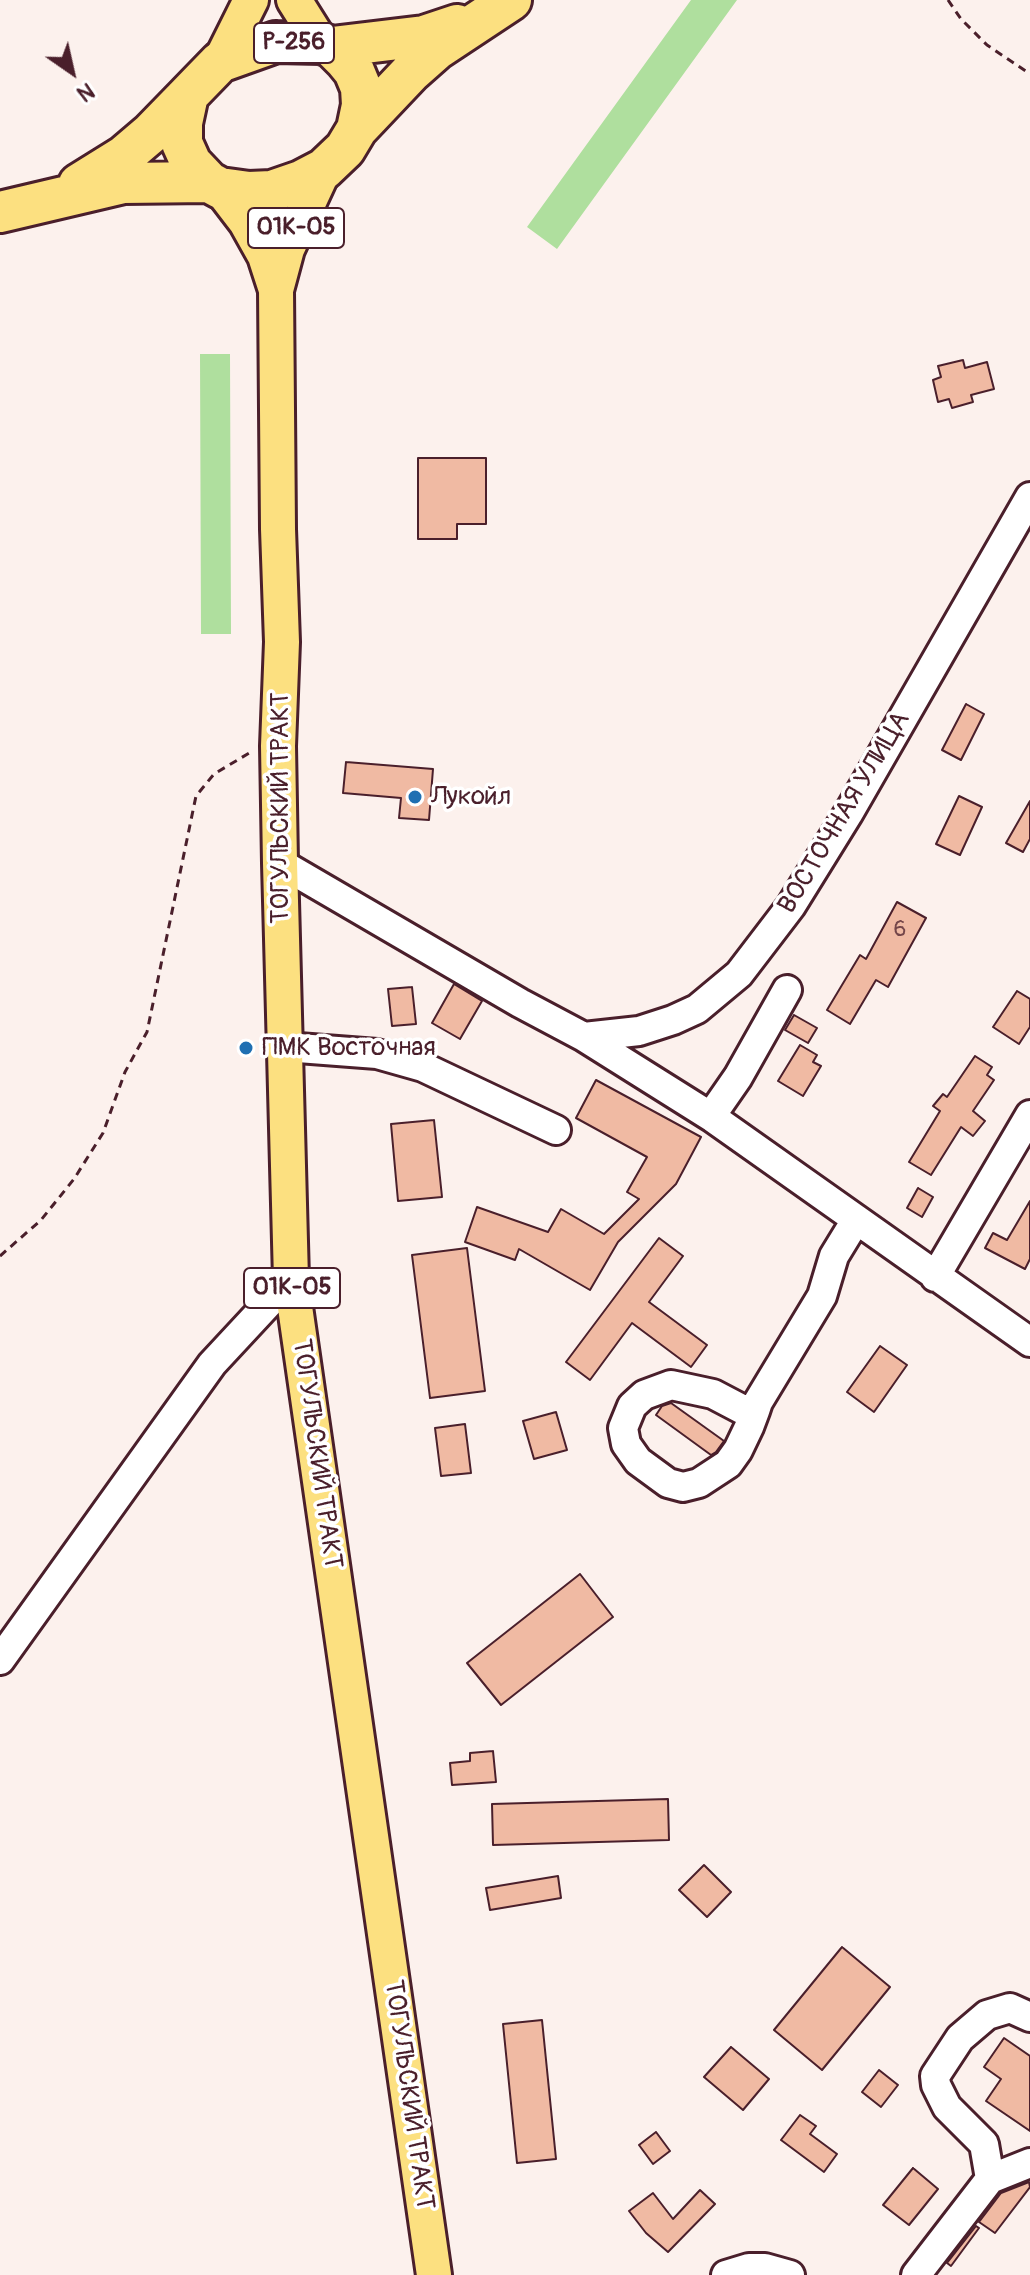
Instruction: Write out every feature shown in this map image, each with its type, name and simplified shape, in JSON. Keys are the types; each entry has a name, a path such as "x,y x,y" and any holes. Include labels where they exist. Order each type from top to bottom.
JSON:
{"highway":[{"name":"Р-256","path":"59,197 124,156 151,133 220,62 276,42 326,45 424,36 498,8"},
{"name":"Р-256","path":"0,212 123,183 214,185 249,192 272,191 301,181 324,169 345,149 357,129 437,49 498,8"},
{"name":"Р-256","path":"326,45 354,71 361,88 362,105 357,129"},
{"path":"188,95 182,123 182,143 191,163 214,185"}],"main road":[{"path":"220,62 251,0"},
{"path":"294,0 326,45"},
{"name":"01К-05","path":"276,290 287,249 324,169"},
{"name":"01К-05","path":"214,185 246,222 265,256 276,290"},
{"name":"ТОГУЛЬСКИЙ ТРАКТ","path":"276,290 282,642 278,746 291,1279 434,2275"}],"street":[{"name":"ВОСТОЧНАЯ УЛИЦА","path":"584,1037 639,1031 673,1020 697,1009 739,974 791,906 848,814 1030,497"},
{"path":"280,863 584,1037 711,1116 1030,1342"},
{"path":"711,1116 738,1077 787,990"},
{"path":"285,1047 377,1054 423,1067 556,1130"},
{"path":"935,1277 1030,1115"},
{"path":"753,1415 713,1394 671,1385 644,1395 632,1406 623,1428 626,1444 638,1461 668,1483 683,1487 699,1483 728,1464 738,1450 765,1391 822,1296 834,1256 856,1220"},
{"path":"0,1660 212,1364 291,1279"},
{"path":"990,2179 984,2144 947,2107 935,2076 960,2038 987,2015 1010,2008 1030,2017"},
{"path":"916,2275 990,2179 1030,2163"},
{"path":"726,2275 749,2268 765,2268 790,2275"}],"path":[{"path":"948,0 961,19 987,45 1030,74"},
{"path":"0,1256 41,1220 74,1179 103,1133 125,1072 147,1032 196,796 214,774 245,753 278,746"}],"green space":[{"path":"691,0 737,0 557,249 527,227"},
{"path":"200,354 230,354 231,634 201,634"}],"building":[{"path":"963,360 965,368 987,362 994,389 971,395 973,402 952,408 949,399 938,402 933,380 941,377 938,366"},
{"path":"418,458 486,458 486,524 457,524 457,539 418,539"},
{"path":"966,704 984,714 961,760 942,750"},
{"path":"346,762 433,769 429,820 399,818 401,798 343,793"},
{"path":"959,796 982,807 960,855 936,844"},
{"path":"1030,801 1030,839 1023,852 1006,843"},
{"path":"897,902 926,918 888,987 876,980 850,1024 827,1010 860,955 866,959"},
{"path":"454,984 482,1001 460,1039 432,1023"},
{"path":"412,987 416,1024 392,1026 388,989"},
{"path":"1017,991 1030,999 1030,1027 1019,1044 993,1027"},
{"path":"794,1015 817,1028 808,1043 785,1030"},
{"path":"800,1045 817,1055 813,1062 821,1066 803,1096 778,1081"},
{"path":"975,1056 992,1067 987,1075 994,1080 973,1111 985,1121 973,1136 961,1127 931,1175 909,1162 940,1111 933,1106 943,1094 947,1097"},
{"path":"596,1080 701,1137 676,1184 618,1242 590,1290 519,1249 515,1260 465,1242 477,1207 548,1232 561,1209 604,1234 639,1199 627,1192 647,1157 576,1118"},
{"path":"434,1120 442,1197 398,1201 391,1124"},
{"path":"918,1188 933,1197 922,1217 907,1208"},
{"path":"1030,1201 1030,1259 1025,1269 985,1248 993,1233 1007,1240"},
{"path":"659,1238 683,1256 649,1302 707,1345 691,1367 632,1323 590,1380 566,1362"},
{"path":"467,1248 485,1391 430,1398 412,1255"},
{"path":"880,1346 907,1365 874,1412 847,1392"},
{"path":"671,1403 724,1441 716,1452 711,1455 656,1415 662,1406"},
{"path":"556,1412 567,1450 534,1459 523,1421"},
{"path":"465,1424 471,1473 441,1476 435,1428"},
{"path":"580,1574 613,1617 501,1705 467,1663"},
{"path":"493,1751 496,1782 452,1785 450,1763 470,1761 470,1753"},
{"path":"668,1799 669,1840 493,1845 492,1804"},
{"path":"704,1865 731,1892 707,1917 679,1890"},
{"path":"558,1876 561,1898 490,1910 486,1888"},
{"path":"842,1947 890,1987 822,2070 774,2030"},
{"path":"542,2020 556,2159 517,2163 503,2024"},
{"path":"1004,2038 1030,2056 1030,2131 986,2101 1001,2079 984,2067"},
{"path":"731,2047 769,2079 743,2110 704,2077"},
{"path":"879,2070 898,2085 881,2107 862,2092"},
{"path":"800,2115 816,2126 810,2134 837,2154 824,2172 781,2140"},
{"path":"656,2132 670,2151 653,2164 639,2145"},
{"path":"913,2168 938,2189 909,2225 883,2205"},
{"path":"1029,2182 1030,2187 995,2233 979,2222 1001,2193"},
{"path":"700,2190 715,2204 668,2252 646,2233 629,2211 653,2193 673,2219"},
{"path":"976,2226 979,2228 951,2266 947,2263"}],"place":[{"name":"Лукойл","path":"415,797"},
{"name":"ПМК Восточная","path":"246,1048"}]}
